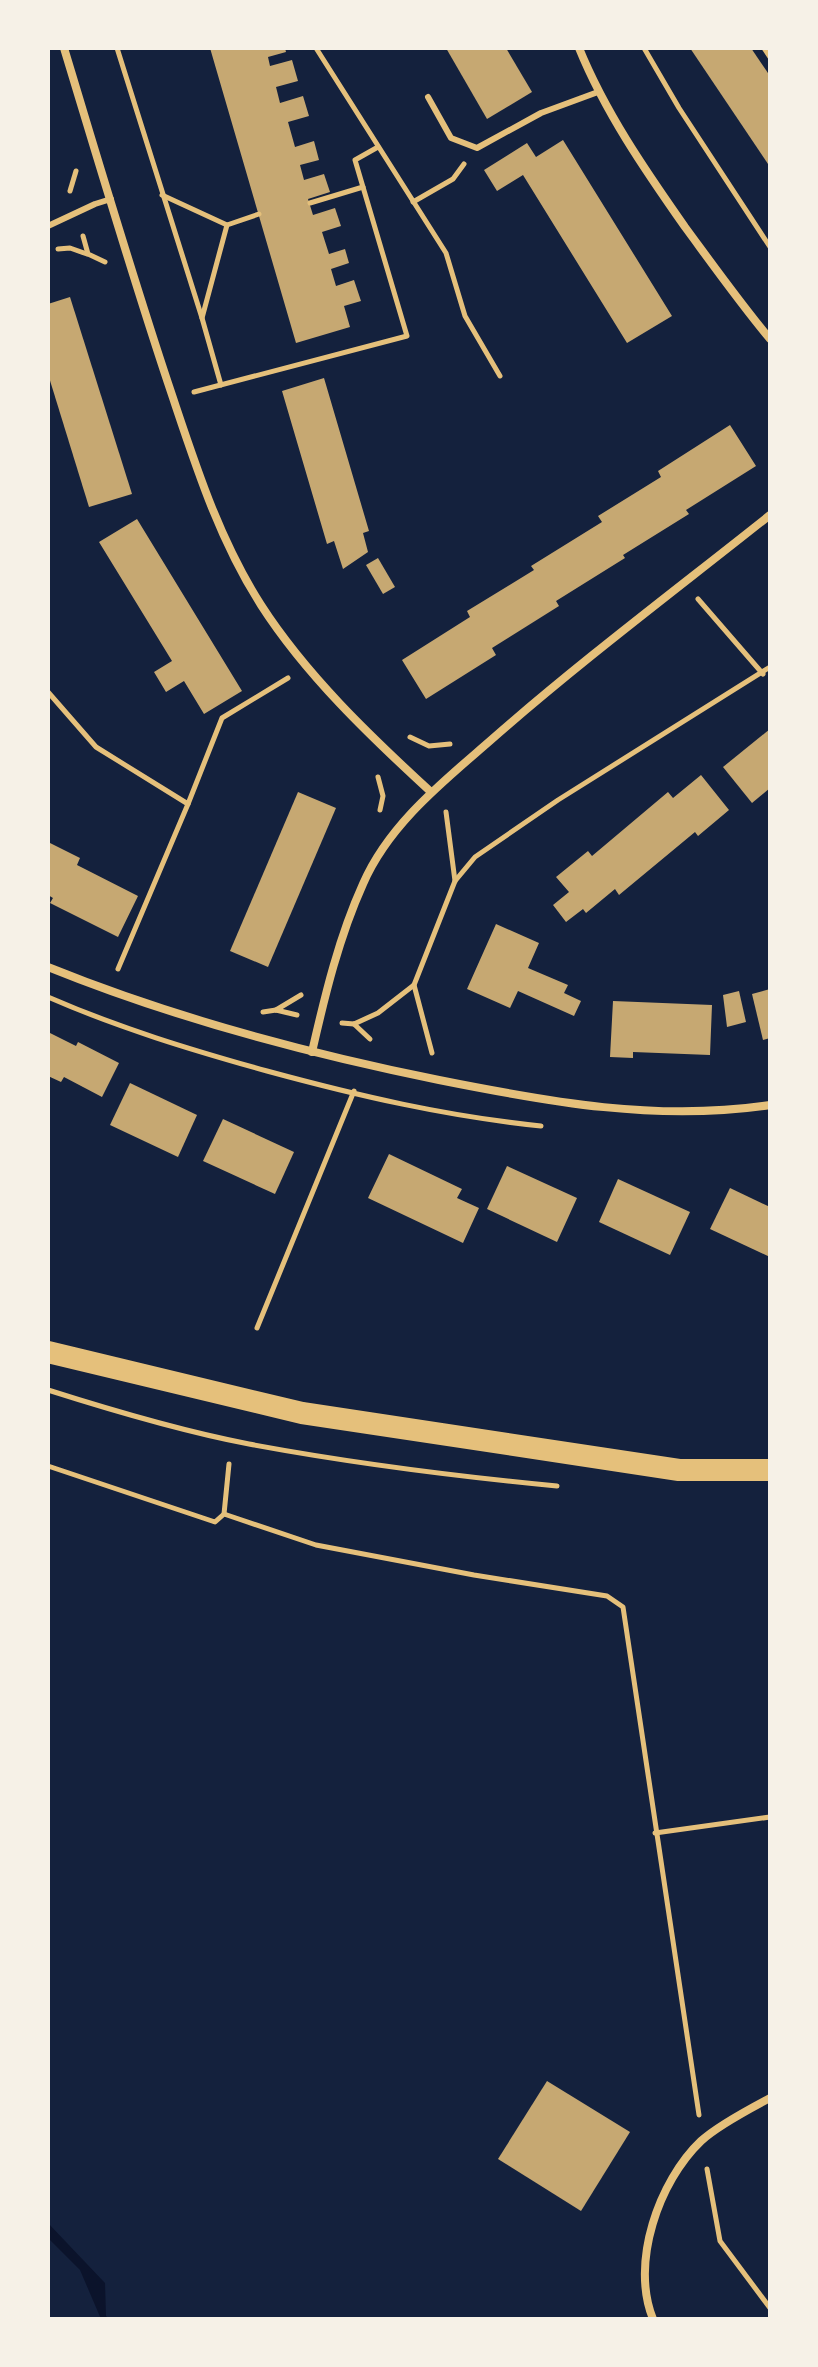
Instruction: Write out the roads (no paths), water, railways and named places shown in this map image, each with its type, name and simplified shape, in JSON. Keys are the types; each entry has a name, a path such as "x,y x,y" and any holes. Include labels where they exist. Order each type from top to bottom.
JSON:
{"highway":[{"path":"48,1352 302,1413 679,1470 770,1470"}],"street":[{"path":"64,48 205,493 229,551 261,607 305,666 431,792"},
{"path":"579,48 598,92 655,184 740,303 770,339"},
{"path":"312,1052 327,987 363,882 394,833 431,792 532,704 770,515"},
{"path":"48,967 194,1019 312,1052 523,1097 621,1111 724,1112 770,1105"},
{"path":"653,2319 646,2284 648,2241 654,2215 665,2190 702,2140 770,2098"}],"lane":[{"path":"428,97 451,138 477,148 541,113 598,92"},
{"path":"48,226 111,199"}],"water":[{"path":"48,2223 105,2283 106,2316 109,2319 101,2319 80,2270 48,2238"}]}
